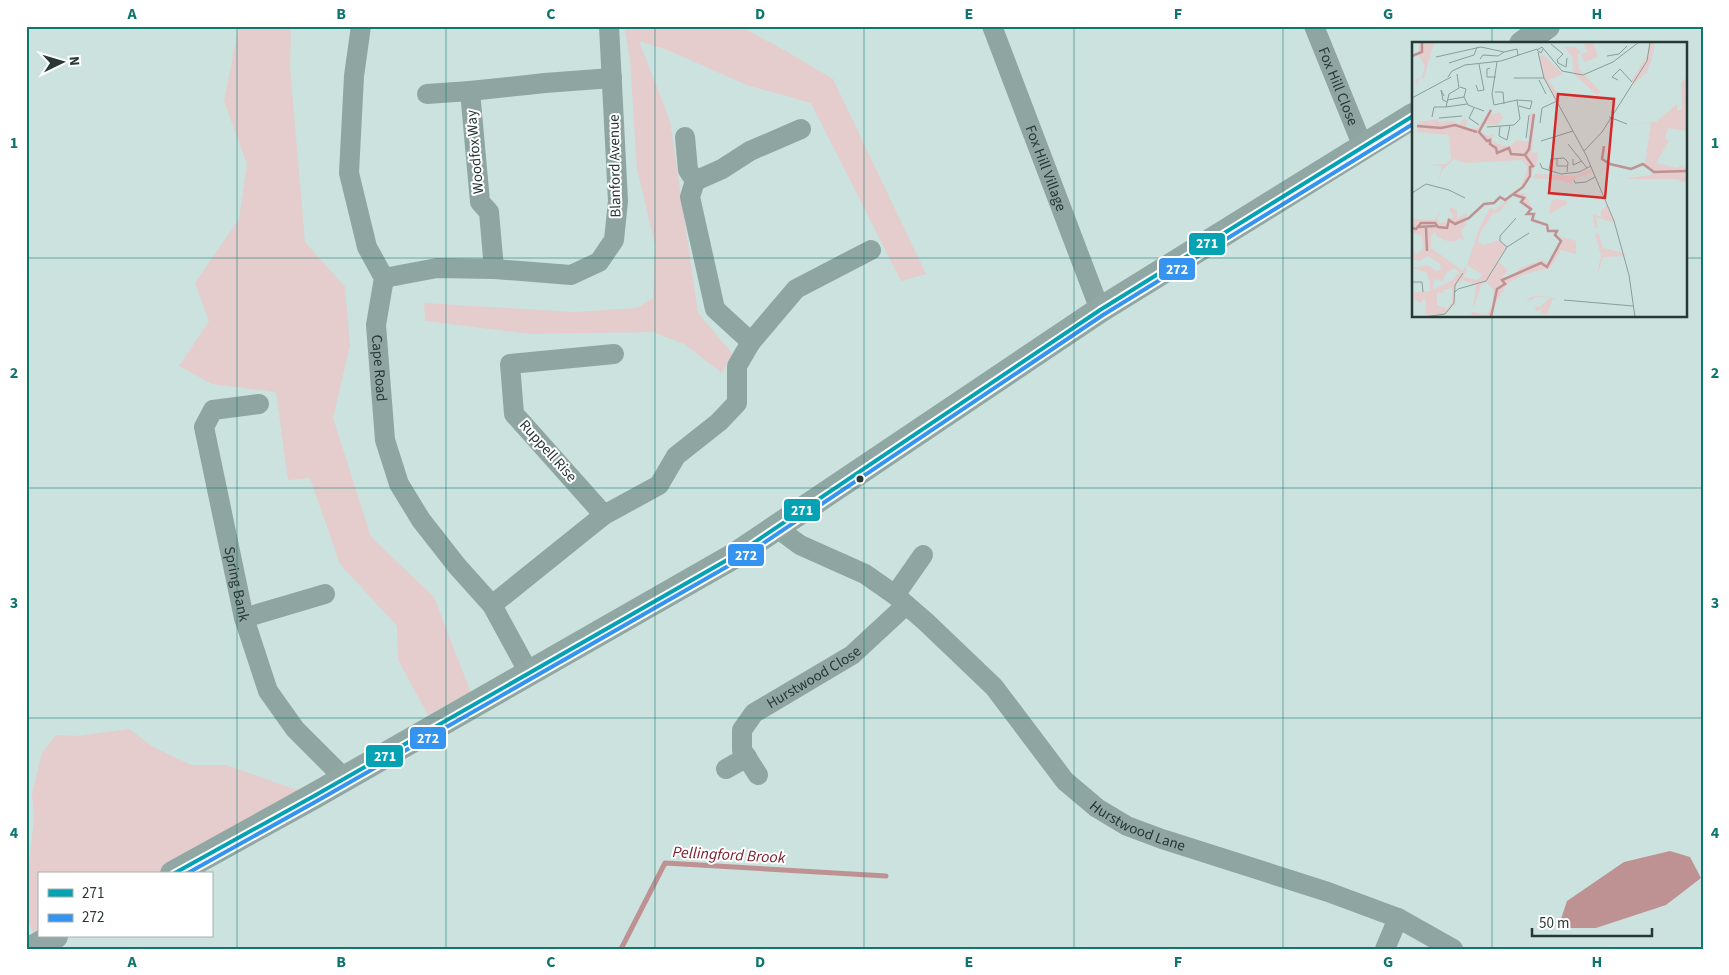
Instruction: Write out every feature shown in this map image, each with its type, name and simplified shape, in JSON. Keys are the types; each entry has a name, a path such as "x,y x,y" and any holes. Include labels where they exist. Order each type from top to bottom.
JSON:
{"main road":[{"path":"1525,42 1546,26"},
{"path":"177,872 704,574 777,528 1100,310 1412,117"},
{"path":"31,949 51,938"}],"street":[{"path":"360,26 354,76 349,172 367,246 384,278"},
{"name":"Blanford Avenue","path":"384,278 436,268 494,269 571,275 599,262 614,240 618,201 610,26"},
{"name":"Fox Hill Village","path":"992,26 1100,310"},
{"name":"Fox Hill Close","path":"1314,26 1363,147"},
{"name":"Woodfox Way","path":"427,94 612,78"},
{"name":"Woodfox Way","path":"470,91 480,202 489,212 494,269"},
{"path":"694,180 722,169 750,151 801,129"},
{"path":"685,137 688,170 694,180 690,197 715,309 751,342"},
{"path":"492,605 604,515 659,485 676,456 719,422 737,403 737,366 751,342 796,289 871,250"},
{"name":"Cape Road","path":"384,278 376,325 385,440 399,484 421,520 457,566 492,605 529,673"},
{"name":"Ruppell Rise","path":"604,515 514,414 510,364 614,354"},
{"name":"Spring Bank","path":"259,404 213,410 204,427 244,618 268,691 295,729 344,778"},
{"name":"Hurstwood Lane","path":"777,528 800,545 865,574 901,600 994,687 1065,780 1098,808 1127,826 1162,839 1328,892 1398,918 1453,949"},
{"path":"901,600 923,555"},
{"path":"244,618 326,594"},
{"name":"Hurstwood Close","path":"758,775 742,750 742,730 754,713 852,655 901,600"},
{"path":"726,769 747,757"},
{"path":"1385,949 1398,918"}],"shaded area":[{"path":"239,26 291,26 290,67 305,242 345,287 350,345 333,418 371,537 434,597 471,693 428,715 398,660 397,626 340,564 310,478 288,480 276,392 212,384 179,366 209,321 195,283 239,219 247,164 224,101"},
{"path":"624,26 739,26 833,79 926,274 901,281 811,103 747,85 665,49 639,41 670,121 698,313 732,353 722,373 684,344 653,332 531,334 425,321 424,303 574,312 637,308 653,298 655,245 637,169 630,59"},
{"path":"129,729 153,747 191,765 226,765 314,796 174,872 38,872 39,945 26,917 27,882 34,819 32,794 42,753 56,735 77,736"},
{"path":"1670,851 1690,857 1701,878 1666,905 1596,928 1558,928 1567,901 1624,862"}],"waterway":[{"name":"Pellingford Brook","path":"621,949 665,863 886,876"}],"transit line":[{"name":"271","path":"177,872 314,796 734,556 1100,310 1412,117"},
{"name":"272","path":"190,872 737,561 1103,315 1412,125"}]}
